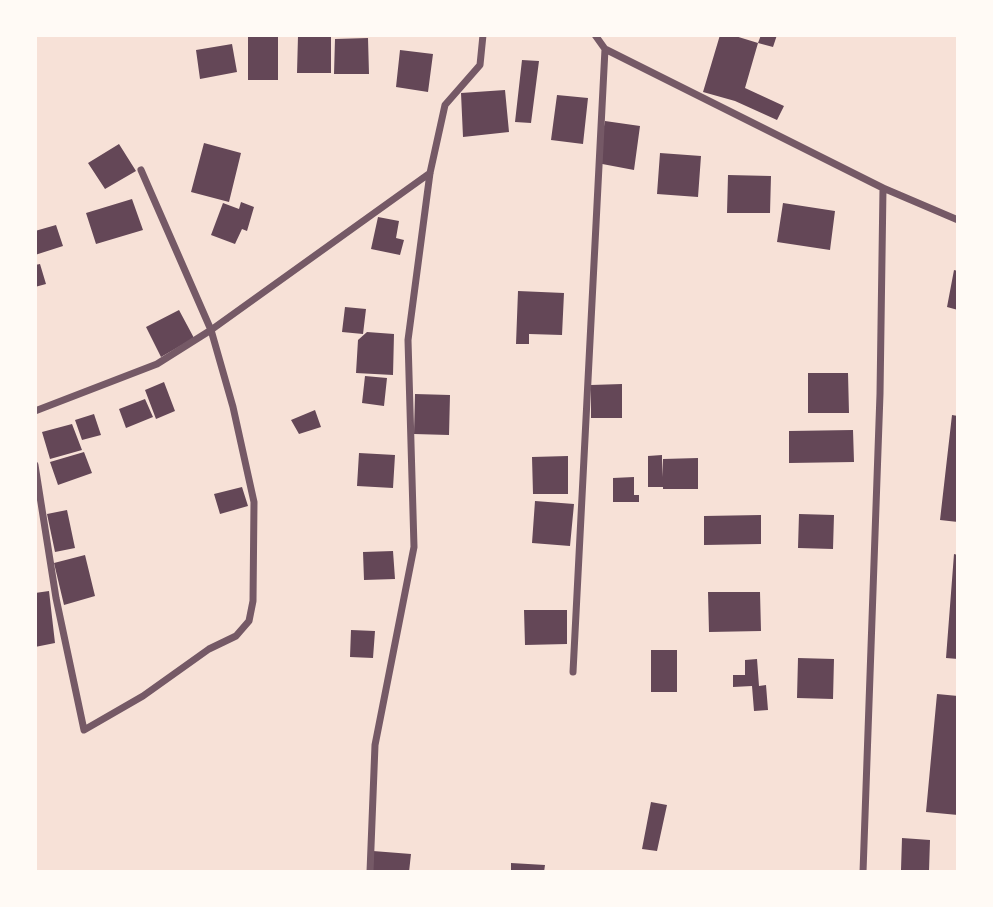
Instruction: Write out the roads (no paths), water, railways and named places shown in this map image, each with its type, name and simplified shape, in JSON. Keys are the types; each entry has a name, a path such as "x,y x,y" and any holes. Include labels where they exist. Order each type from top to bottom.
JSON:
{"street":[{"path":"370,872 375,745 414,547 408,340 430,173 445,105 480,65 482,35"},
{"path":"596,35 605,49 883,188 958,220"},
{"path":"573,672 605,49"},
{"path":"35,465 56,598 84,730 142,696 209,649 236,636 249,621 253,601 254,502 233,407 211,330 141,170"},
{"path":"35,411 157,364 211,330 430,173"},
{"path":"863,872 870,608 880,394 883,188"}]}
